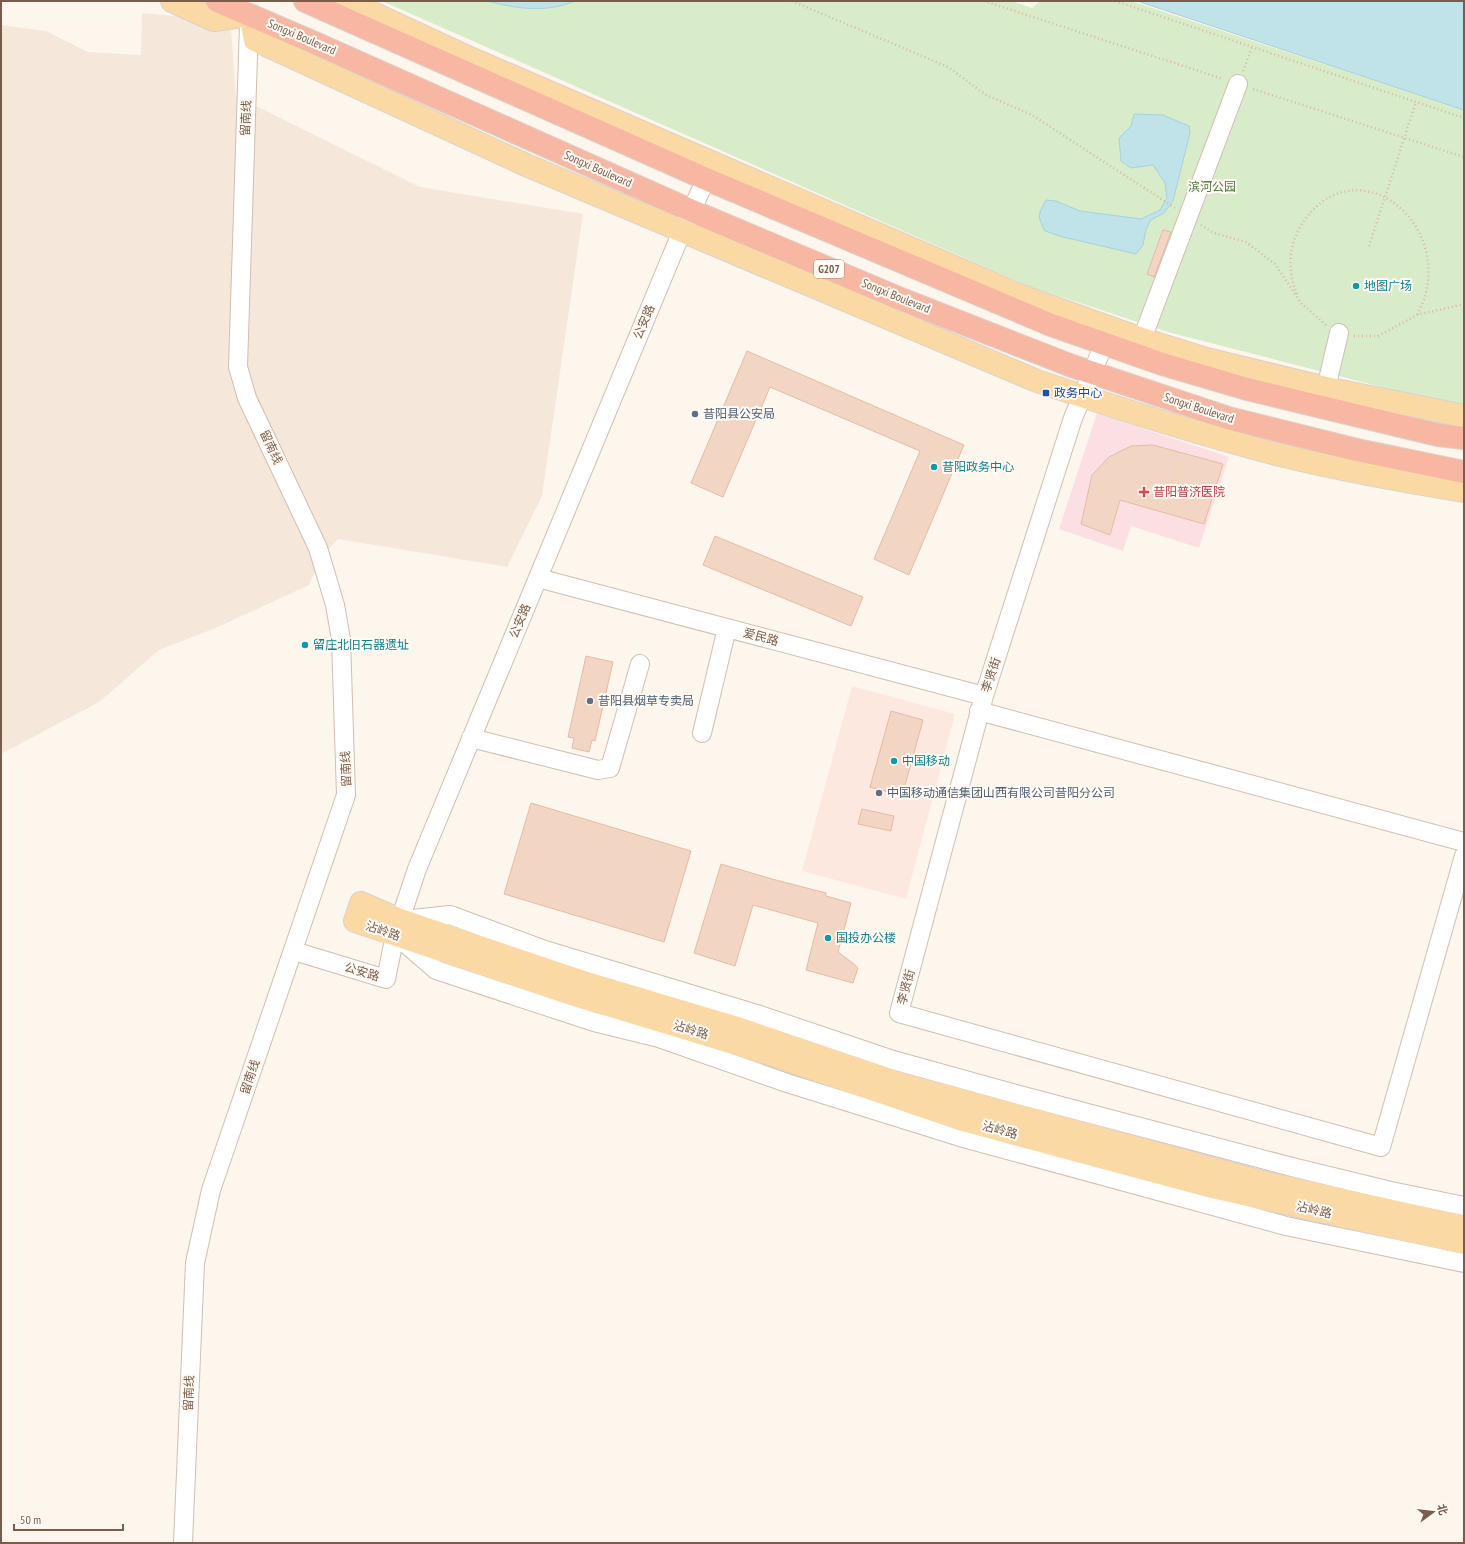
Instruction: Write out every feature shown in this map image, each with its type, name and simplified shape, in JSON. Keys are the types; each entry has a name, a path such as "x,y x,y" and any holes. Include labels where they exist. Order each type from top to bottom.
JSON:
{"highway":[{"name":"Songxi Boulevard","path":"217,1 315,43 692,211 901,299 1092,373 1228,418 1357,450 1464,472"},
{"path":"305,1 706,180 1051,325 1162,364 1233,385 1324,398 1438,435 1464,438"}],"main road":[{"path":"172,1 214,20 250,15 255,40 526,165 1030,378 1172,424 1280,455 1377,476 1464,491"},
{"path":"347,1 464,55 1019,295 1142,339 1324,398 1464,416"},
{"name":"沾岭路","path":"397,928 734,1027 898,1083 1266,1183 1464,1227"},
{"name":"沾岭路","path":"397,928 575,995 770,1054 964,1120 1208,1186 1464,1243"}],"street":[{"name":"留南线","path":"183,1543 195,1263 211,1190 294,951 346,795 341,639 335,605 318,548 246,398 238,367 250,15"},
{"path":"1142,339 1181,212 1238,84"},
{"name":"公安路","path":"294,951 386,979 397,928 417,868 682,231 706,180"},
{"path":"1324,398 1339,333"},
{"name":"李贤街","path":"1104,344 1074,418 982,703 900,1012 1381,1147 1464,856"},
{"name":"爱民路","path":"538,578 727,628 1464,842"},
{"path":"702,733 727,628"},
{"path":"471,738 598,770 610,768 640,664"},
{"path":"1464,1206 1390,1191 1292,1167 893,1060 757,1014 542,949 450,915 397,928 436,970 594,1022 659,1038 787,1083 953,1135 1286,1226 1464,1263"}],"path":[{"path":"793,1 948,67 986,95 1032,115 1214,234 1246,242 1275,264 1301,303 1324,324 1339,333 1354,336 1378,336 1417,315 1464,304"},
{"path":"1115,1 1464,118"},
{"path":"1238,84 1252,47"},
{"path":"1369,246 1416,102"},
{"path":"1301,303 1292,280 1290,262 1293,244 1303,222 1320,205 1341,194 1353,191 1365,191 1386,194 1393,197"},
{"path":"1417,315 1424,306"}],"shaded area":[{"path":"142,13 188,17 231,28 236,96 420,187 583,214 542,496 507,567 338,539 322,556 309,585 218,627 159,650 99,702 1,754 1,25 46,31 88,52 141,55"},
{"name":"昔阳普济医院","path":"1097,413 1229,457 1199,548 1131,526 1123,551 1059,529"},
{"name":"中国移动通信集团山西有限公司昔阳分公司","path":"852,686 955,714 906,899 802,871"}],"green space":[{"name":"滨河公园","path":"382,1 1012,1 1032,8 1040,1 1131,1 1464,110 1464,405 1436,401 1168,332 1028,286"}],"water":[{"path":"487,1 575,1 553,7 520,8"},
{"path":"1137,1 1464,1 1464,110"},
{"path":"1134,114 1163,115 1189,126 1190,133 1173,201 1164,213 1151,220 1146,229 1143,245 1136,254 1063,237 1045,231 1040,219 1040,212 1046,200 1056,201 1080,211 1141,219 1160,210 1167,198 1165,183 1153,165 1131,168 1121,161 1119,138 1131,126"}],"building":[{"path":"1163,230 1171,232 1154,277 1147,274"},
{"name":"昔阳政务中心","path":"747,351 964,445 909,575 874,559 920,451 770,387 723,497 691,483"},
{"path":"1153,445 1223,464 1204,524 1120,500 1110,535 1081,524 1092,475 1109,457 1131,446"},
{"path":"715,536 863,597 851,626 703,565"},
{"name":"昔阳县烟草专卖局","path":"586,656 613,662 595,741 592,740 589,752 572,748 574,738 568,737"},
{"name":"中国移动","path":"891,711 923,720 902,796 870,787"},
{"path":"531,803 691,851 664,942 504,894"},
{"path":"862,809 894,816 891,831 858,824"},
{"path":"721,864 826,893 826,896 851,903 838,952 858,968 853,983 806,970 818,923 753,905 735,966 694,953"}],"place":[{"name":"地图广场","path":"1356,286"},
{"name":"政务中心","path":"1046,393"},
{"name":"昔阳县公安局","path":"695,414"},
{"name":"昔阳政务中心","path":"934,467"},
{"name":"昔阳普济医院","path":"1144,492"},
{"name":"留庄北旧石器遗址","path":"305,645"},
{"name":"昔阳县烟草专卖局","path":"590,701"},
{"name":"中国移动","path":"894,761"},
{"name":"中国移动通信集团山西有限公司昔阳分公司","path":"879,793"},
{"name":"国投办公楼","path":"828,938"}]}
